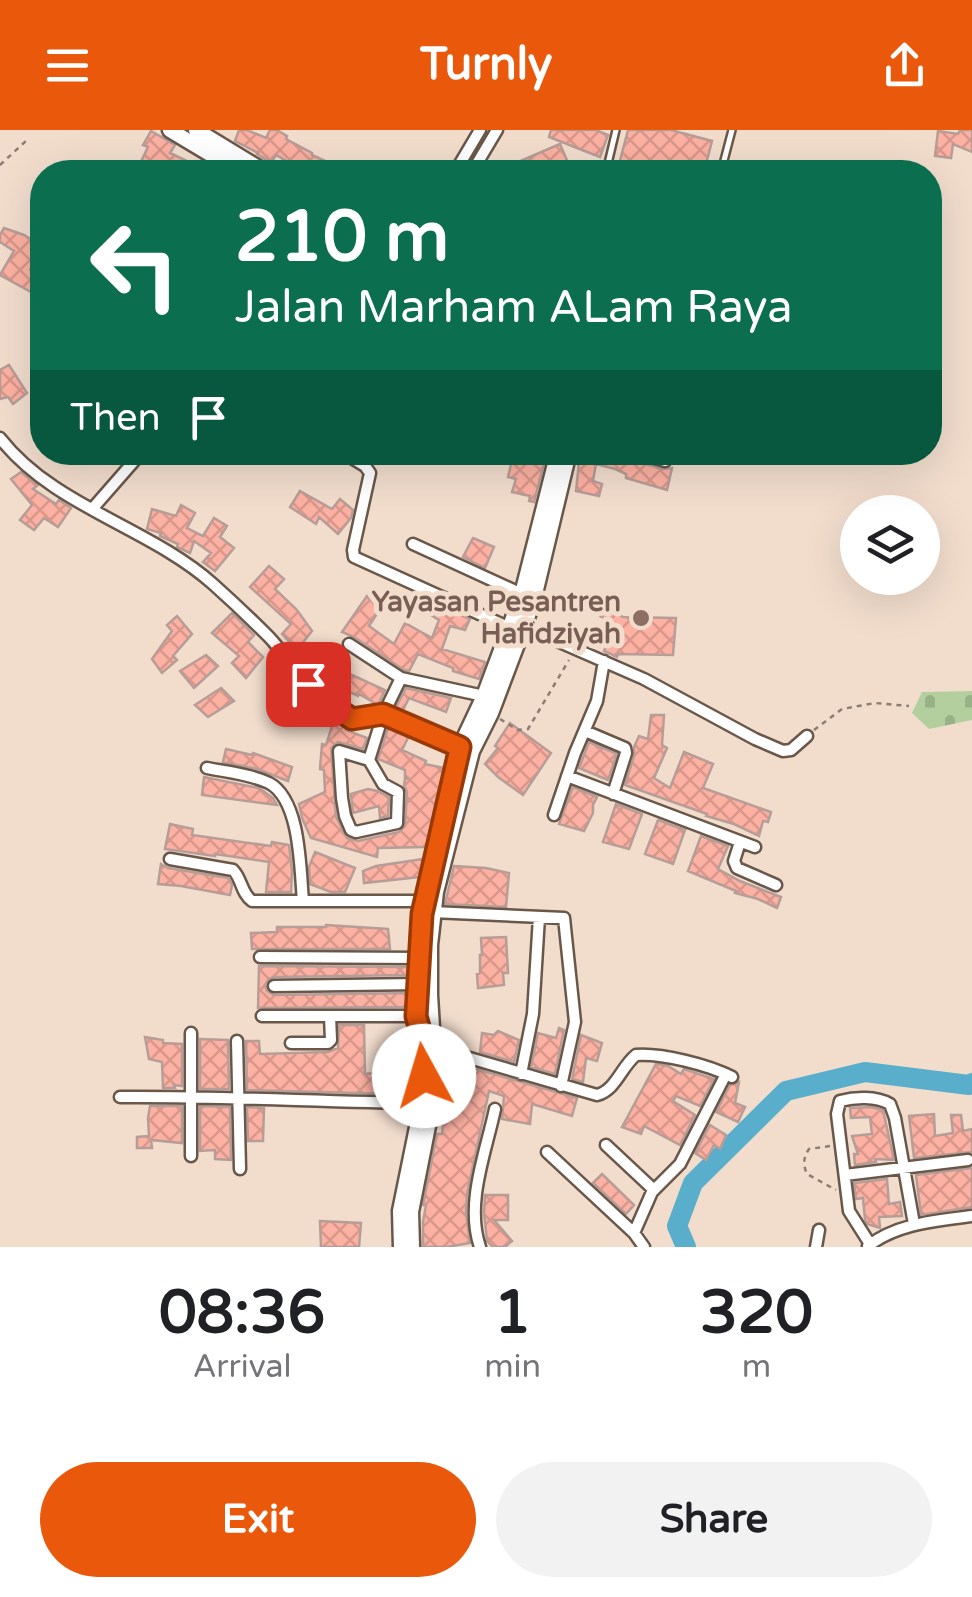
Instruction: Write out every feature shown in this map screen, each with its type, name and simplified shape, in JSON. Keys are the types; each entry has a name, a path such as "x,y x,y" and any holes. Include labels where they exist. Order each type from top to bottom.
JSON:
{"street":[{"path":"170,130 209,160"},
{"path":"196,130 246,160"},
{"path":"462,160 480,130"},
{"path":"479,160 498,130"},
{"path":"0,438 56,488 165,548 198,572 270,638 308,684 336,709 352,719 383,714 466,749"},
{"path":"93,508 131,465"},
{"path":"364,465 370,474 354,557 604,661 783,751 797,746 807,736"},
{"path":"466,749 491,713 559,465"},
{"path":"402,1247 429,1047 416,1016 419,958 428,907 466,749 484,696 540,578 560,465"},
{"path":"413,544 522,594"},
{"path":"350,644 401,678 484,696"},
{"path":"554,815 596,701 604,661"},
{"path":"369,760 339,751 345,816 356,832 394,825 398,820 398,792 383,784 369,760 383,714 401,678"},
{"path":"584,732 626,750 612,794"},
{"path":"207,768 258,779 273,785 284,798 296,830 303,901"},
{"path":"567,776 755,847"},
{"path":"740,842 734,861 737,868 776,884"},
{"path":"170,860 233,870 252,901 428,907 564,918 575,1022 561,1086"},
{"path":"412,1247 406,1211 431,1110 428,907"},
{"path":"521,1074 533,1014 538,917"},
{"path":"260,957 419,958"},
{"path":"274,986 418,984"},
{"path":"262,1016 416,1016"},
{"path":"291,1043 328,1043 330,1016"},
{"path":"191,1033 191,1156"},
{"path":"238,1041 240,1169"},
{"path":"429,1047 590,1094 602,1095 626,1064 642,1054 708,1067 729,1076 680,1164 654,1190 634,1233"},
{"path":"120,1097 422,1104"},
{"path":"914,1224 894,1110 886,1101 840,1101 837,1109 849,1212 869,1246 914,1224 972,1216"},
{"path":"480,1247 475,1202 495,1109"},
{"path":"606,1145 654,1190"},
{"path":"547,1152 634,1233 644,1247"},
{"path":"845,1175 968,1160"},
{"path":"816,1247 819,1230"}],"lane":[{"path":"609,160 616,130"},
{"path":"723,160 732,130"}],"path":[{"path":"0,165 27,140"},
{"path":"491,713 518,730 528,729 575,649"},
{"path":"807,736 842,708 875,703 909,706"},
{"path":"842,1144 809,1150 804,1156 804,1167 812,1178 846,1195"}],"green space":[{"path":"972,691 972,720 929,729 912,713 922,692"}],"building":[{"path":"239,130 266,138 270,130 277,130 323,160 285,160 276,155 273,160 266,160 235,141"},
{"path":"551,130 596,130 608,135 600,157 549,137"},
{"path":"628,130 671,130 712,141 707,160 620,160"},
{"path":"960,130 972,130 972,152 953,144 951,158 935,156 938,131 958,134"},
{"path":"151,131 175,145 170,153 185,160 142,160 148,147 143,145"},
{"path":"560,144 567,160 523,160"},
{"path":"4,228 30,239 30,291 0,275 14,251 0,242"},
{"path":"9,365 27,393 13,404 8,397 0,399 0,370"},
{"path":"511,465 544,465 534,502 529,501 530,496 512,492 516,479 508,477"},
{"path":"579,465 596,465 593,481 602,484 599,496 576,491"},
{"path":"600,465 672,468 667,490 626,478 626,474"},
{"path":"21,472 38,485 33,489 56,504 59,500 71,508 58,527 44,518 34,530 20,520 32,505 11,479"},
{"path":"300,491 332,509 340,499 353,510 351,518 338,534 319,517 316,524 290,507"},
{"path":"181,505 195,513 187,528 203,536 214,518 227,526 220,537 234,548 215,571 203,562 211,553 194,541 190,553 160,536 161,533 147,529 152,509 176,516"},
{"path":"473,538 494,547 485,568 463,557"},
{"path":"269,566 284,579 275,589 312,631 297,650 282,634 291,624 250,587"},
{"path":"367,596 382,606 369,626 394,644 405,623 432,638 439,620 429,614 434,603 470,619 465,630 450,626 442,649 485,662 479,679 418,654 409,671 404,670 342,632"},
{"path":"605,607 623,617 676,618 673,655 617,657 604,651 616,625 600,616"},
{"path":"232,613 254,635 248,642 263,657 246,678 232,663 239,656 212,633"},
{"path":"177,616 192,634 173,656 177,660 162,673 152,659 172,631 167,625"},
{"path":"206,655 218,666 194,688 180,671"},
{"path":"341,670 385,690 378,705 334,684"},
{"path":"221,688 234,701 208,717 195,705"},
{"path":"406,688 451,698 446,712 409,698 402,712 395,709"},
{"path":"651,715 664,715 662,745 667,748 654,778 670,788 684,752 713,764 703,788 771,812 768,822 763,821 759,836 625,785 639,736 648,739"},
{"path":"334,720 348,726 346,730 367,738 363,749 338,742 331,748 336,817 347,838 358,841 399,832 405,826 404,785 409,778 405,778 405,770 378,759 389,726 410,734 402,750 426,761 425,764 444,768 426,847 378,848 377,857 311,838 299,804 325,792 324,770 320,769 322,744 326,745"},
{"path":"510,723 551,753 523,795 485,764"},
{"path":"589,742 617,754 608,780 579,768"},
{"path":"226,749 253,753 292,767 288,781 223,762"},
{"path":"204,777 259,788 277,805 202,795"},
{"path":"573,787 597,797 584,831 559,824"},
{"path":"368,789 389,797 388,816 380,818 379,806 353,813 351,794"},
{"path":"616,804 642,814 629,849 603,842"},
{"path":"658,820 685,830 673,864 645,854"},
{"path":"170,824 193,829 192,835 289,845 291,892 266,892 269,862 165,849"},
{"path":"701,836 728,846 718,869 781,897 777,908 688,871"},
{"path":"315,852 355,868 345,892 331,892 310,884 309,867"},
{"path":"423,859 419,877 364,883 363,871"},
{"path":"161,864 228,878 232,885 230,895 158,884"},
{"path":"454,866 509,873 506,907 445,904"},
{"path":"277,927 388,929 390,949 252,949 251,933 277,932"},
{"path":"506,937 508,973 503,973 504,985 478,988 481,938"},
{"path":"259,966 409,967 408,975 274,977 265,985 274,995 407,993 406,1007 258,1008"},
{"path":"339,1025 364,1025 365,1074 391,1071 393,1094 247,1090 246,1041 259,1041 260,1054 328,1052 338,1048"},
{"path":"559,1028 564,1030 555,1074 531,1067 538,1033 556,1038"},
{"path":"498,1031 519,1040 514,1062 480,1052 482,1033 494,1035"},
{"path":"581,1035 602,1043 597,1061 586,1058 583,1082 572,1079"},
{"path":"145,1037 182,1044 182,1086 163,1088 162,1062 149,1059"},
{"path":"200,1039 228,1040 229,1089 200,1089"},
{"path":"445,1060 577,1098 572,1116 532,1104 530,1124 502,1119 504,1096 489,1091 467,1194 470,1243 423,1247 423,1205 437,1134 442,1134"},
{"path":"656,1064 681,1074 684,1069 714,1079 700,1106 676,1096 673,1101 695,1115 680,1145 644,1126 641,1134 622,1127"},
{"path":"739,1082 735,1103 745,1107 738,1122 716,1112 730,1085"},
{"path":"150,1106 182,1106 182,1143 151,1140 152,1148 137,1148 137,1137 149,1136"},
{"path":"200,1106 230,1107 231,1160 215,1159 215,1150 200,1151"},
{"path":"247,1107 264,1108 263,1141 248,1141"},
{"path":"850,1108 883,1110 894,1160 875,1159 876,1162 855,1165 854,1154 858,1154 852,1136 872,1134 870,1117 851,1118"},
{"path":"934,1114 935,1136 953,1133 951,1115 961,1115 963,1131 972,1129 972,1152 914,1158 909,1116"},
{"path":"710,1125 726,1135 720,1149 714,1145 706,1160 695,1153"},
{"path":"972,1168 972,1207 921,1215 916,1175"},
{"path":"602,1174 634,1205 626,1214 593,1183"},
{"path":"887,1179 889,1204 900,1202 902,1216 879,1217 880,1228 867,1224 863,1198 856,1199 854,1183"},
{"path":"485,1195 508,1195 508,1220 494,1220 512,1241 505,1247 493,1247 487,1241"},
{"path":"320,1221 361,1223 359,1247 321,1247"}],"waterway":[{"path":"686,1247 677,1226 693,1183 786,1091 865,1072 972,1083"}],"place":[{"name":"Yayasan Pesantren Hafidziyah","path":"641,618"}],"route":[{"path":"308,684 352,719 383,714 460,747 422,914 416,1016 424,1045 424,1076"}]}
